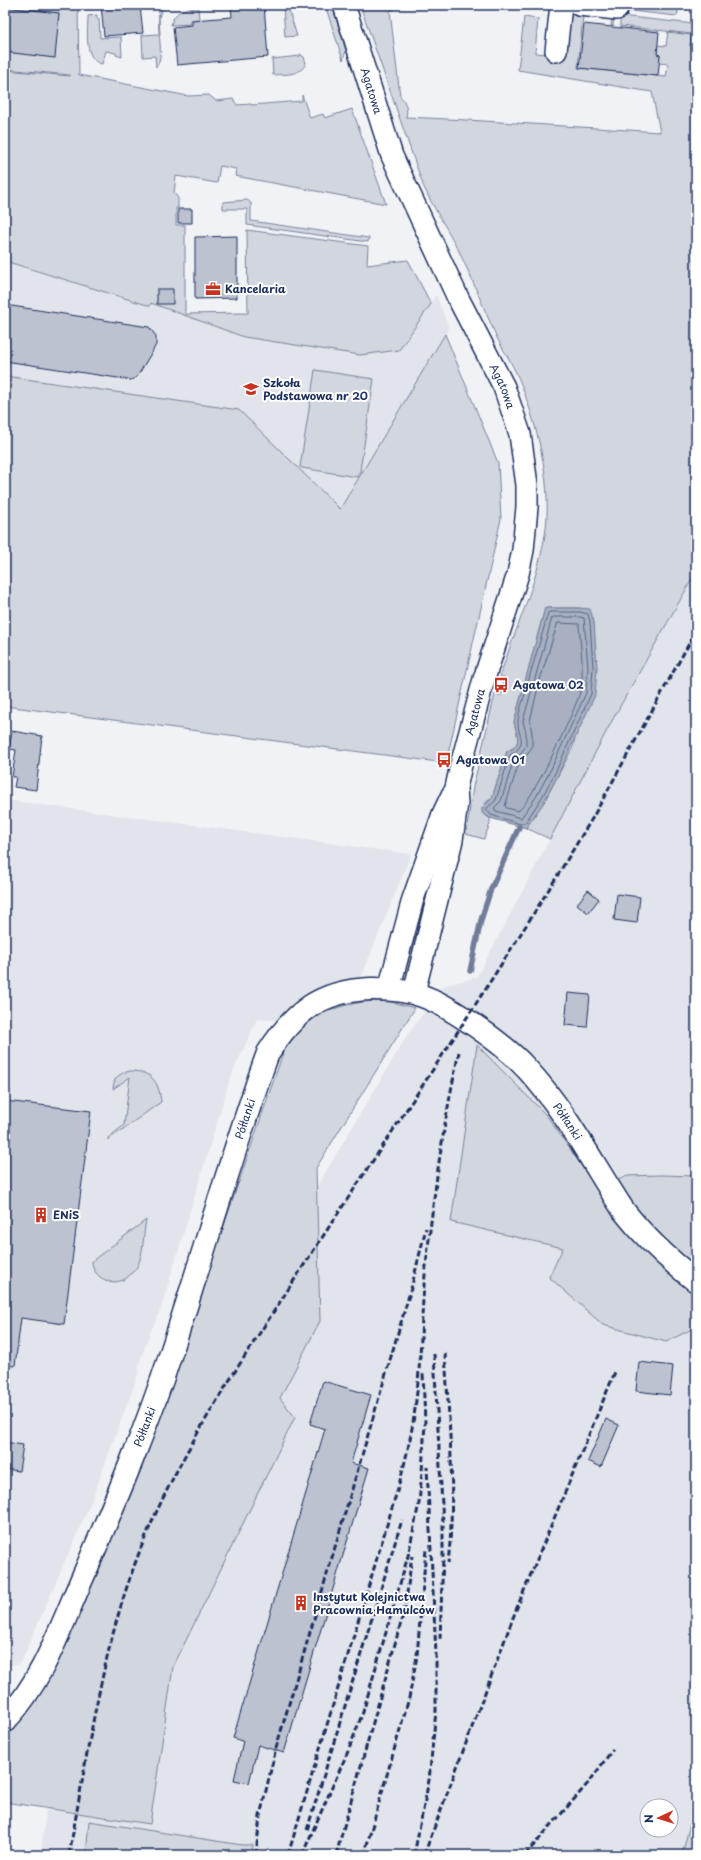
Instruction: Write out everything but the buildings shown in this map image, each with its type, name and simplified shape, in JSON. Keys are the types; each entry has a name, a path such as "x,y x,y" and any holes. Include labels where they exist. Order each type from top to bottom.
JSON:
{"street":[{"name":"Agatowa","path":"344,5 392,156 458,298 504,387 520,434 524,460 527,507 523,550 518,574 484,679 456,788 442,814 413,899 389,989"},
{"path":"556,51 561,5"},
{"path":"579,5 617,9"},
{"name":"Agatowa","path":"414,992 452,840 457,803 456,788"},
{"name":"Półłanki","path":"5,1721 26,1696 51,1650 141,1435 171,1354 268,1053 291,1021 307,1008 327,998 344,992 389,989 414,992 444,1005 480,1028 526,1069 561,1112 624,1211 650,1241 696,1281"}],"shaded area":[{"path":"5,5 78,5 79,75 188,96 209,95 216,101 233,99 237,105 302,101 302,95 310,118 323,114 325,118 352,109 386,204 235,176 236,169 220,166 217,183 176,176 174,193 178,198 178,208 176,208 176,225 185,225 185,314 248,313 247,230 368,246 367,265 408,260 431,304 399,350 360,355 244,337 151,303 150,306 5,261 5,70 70,75 5,69 5,52 54,57 59,13 5,7"},
{"path":"158,5 164,5 159,19"},
{"path":"283,5 287,5 297,36 285,37"},
{"path":"325,5 332,5 346,51 343,60"},
{"path":"360,5 395,5 396,8 390,11 400,96 406,106 406,117 660,132 652,92 518,70 524,17 538,19 535,53 563,55 569,15 575,12 614,16 613,26 611,26 612,18 583,15 578,68 666,77 668,64 659,63 660,55 657,54 657,45 666,46 668,32 691,35 690,46 692,34 620,26 620,16 694,24 696,13 696,572 614,717 550,839 526,828 544,802 573,747 594,643 594,622 580,608 545,608 514,722 518,739 517,743 512,749 507,751 492,798 485,803 486,816 490,818 490,824 484,839 466,834 473,787 495,694 501,695 505,678 500,676 537,571 545,535 547,497 545,478 538,438 521,384 513,366 497,338 458,249 423,185"},
{"path":"622,5 659,7 660,5 679,6 677,16 621,10"},
{"path":"198,7 199,19 190,20 190,24 171,25 172,20 177,13 185,9"},
{"path":"97,15 97,19 99,19 100,38 121,37 122,57 116,55 116,53 106,51 102,64 92,57 89,51 87,36 88,16"},
{"path":"159,34 160,56 156,67 155,56 143,57 142,35"},
{"path":"300,54 304,57 306,63 304,67 292,74 273,75 272,59 300,56"},
{"path":"247,200 251,203 251,221 369,238 368,242 247,225 247,209 223,209 223,202"},
{"name":"Szkoła Podstawowa nr 20","path":"5,261 149,306 151,303 244,337 360,355 399,350 436,295 449,328 340,509 248,419 5,376"},
{"path":"445,334 498,463 501,519 446,763 5,706 5,376 239,410 340,509"},
{"path":"315,370 374,379 360,471 357,477 300,467"},
{"path":"696,572 696,1855 41,1855 57,1705 164,1444 406,1037 443,986 477,977 614,717"},
{"path":"5,800 411,854 356,990 291,1021 257,1019 230,1079 161,1308 150,1332 139,1364 139,1370 135,1383 91,1502 22,1660 17,1665 5,1664"},
{"path":"373,1001 391,1002 415,1008 316,1168 320,1321 280,1398 295,1417 173,1667 150,1824 5,1802 5,1735 21,1720 34,1702 180,1354 284,1050 299,1030 307,1023 324,1013 343,1006"},
{"path":"477,1045 547,1116 615,1214 655,1258 696,1295 696,1324 690,1330 666,1342 603,1325 549,1277 563,1248 451,1222"},
{"path":"130,1071 144,1073 153,1079 156,1083 161,1102 108,1140 108,1138 124,1125 130,1077 113,1089 114,1082 122,1073"},
{"path":"627,1176 696,1176 696,1266 653,1231 617,1180"},
{"path":"146,1220 141,1256 137,1267 129,1276 118,1282 107,1281 98,1275 92,1261"},
{"path":"696,1801 696,1855 682,1855"},
{"path":"89,1821 242,1845 253,1845 252,1855 86,1855"}],"water":[{"path":"545,608 590,609 594,622 597,668 595,695 544,802 526,828 490,818 482,813 482,808 492,798 507,751 515,746 518,740 514,722"}],"waterway":[{"path":"470,971 481,920 491,889 519,827"}],"railway":[{"path":"69,1855 91,1731 109,1650 120,1609 148,1531 181,1463 199,1430 239,1366 559,873 593,817 696,631"},
{"path":"288,1855 398,1488 409,1444 418,1386 424,1285 434,1197 447,1110 459,1052"},
{"path":"256,1855 260,1816 276,1748 412,1285 426,1228"},
{"path":"445,1353 452,1484 448,1563"},
{"path":"434,1354 443,1524 440,1639"},
{"path":"424,1855 516,1610 615,1372"},
{"path":"302,1855 349,1749 363,1712 408,1556 419,1503 422,1472 425,1423 423,1373"},
{"path":"414,1855 429,1780 436,1711 436,1654 427,1467"},
{"path":"307,1830 402,1520"},
{"path":"364,1855 409,1698 417,1656 426,1549"},
{"path":"336,1855 405,1608 412,1556"},
{"path":"525,1855 590,1781 613,1749"}],"place":[{"name":"Kancelaria","path":"213,289"},
{"name":"Szkoła Podstawowa nr 20","path":"251,389"},
{"name":"Agatowa 02","path":"501,685"},
{"name":"Agatowa 01","path":"444,760"},
{"name":"ENiS","path":"41,1215"},
{"name":"Instytut Kolejnictwa Pracownia Hamulców","path":"301,1603"}]}
